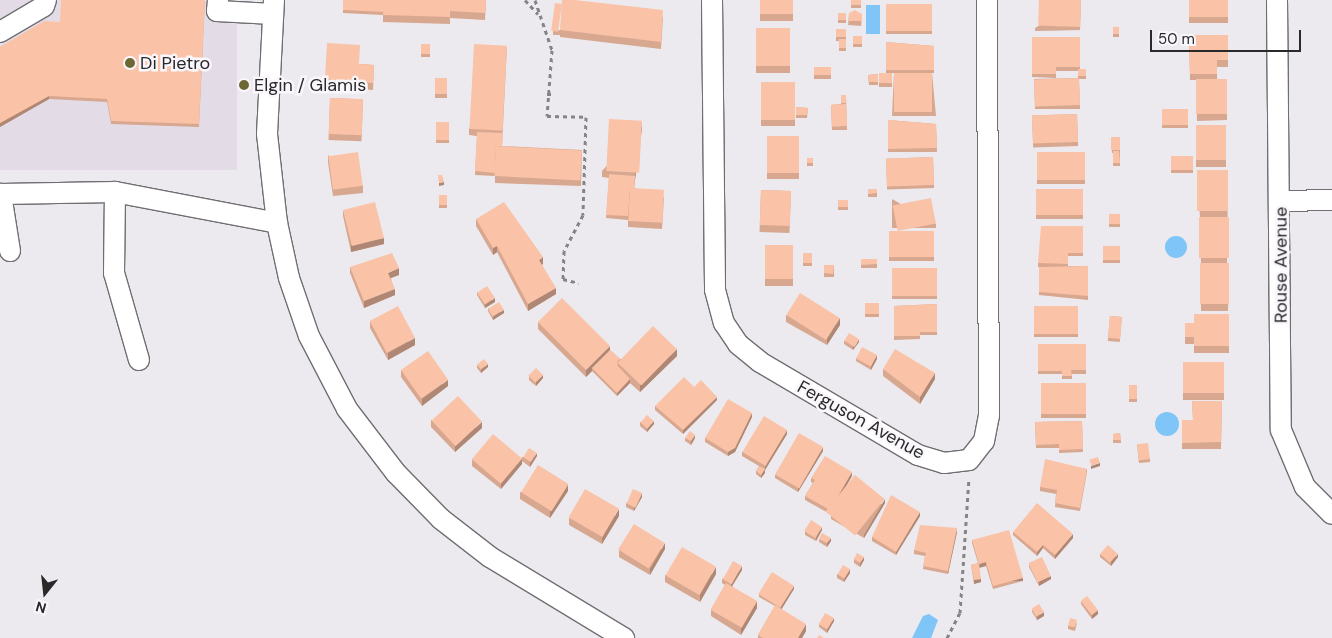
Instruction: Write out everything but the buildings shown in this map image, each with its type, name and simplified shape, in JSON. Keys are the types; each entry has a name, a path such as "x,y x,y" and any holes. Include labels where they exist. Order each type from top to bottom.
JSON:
{"street":[{"path":"218,0 218,11 273,7 267,134 277,223 289,278 309,336 346,409 396,473 441,519 490,558 624,638"},
{"name":"Ferguson Avenue","path":"712,0 715,290 724,323 738,344 760,362 918,455 944,463 969,460"},
{"path":"969,460 984,442 989,416 987,0"},
{"name":"Rouse Avenue","path":"1277,0 1281,201 1281,430 1305,487 1332,514"},
{"path":"0,32 44,2"},
{"path":"10,251 1,194 115,192 277,223"},
{"path":"115,192 114,273 139,360"},
{"path":"1281,201 1332,200"}],"path":[{"path":"525,0 539,15"},
{"path":"535,0 552,50 547,94 547,116 586,118 583,215 564,251 563,279 579,283"},
{"path":"547,94 554,94"},
{"path":"947,638 960,613 970,506 969,460"}],"shaded area":[{"path":"0,0 237,0 237,170 0,170"}],"water":[{"path":"866,5 880,5 880,34 866,34"},
{"path":"1176,236 1184,239 1187,247 1184,255 1176,258 1168,255 1165,247 1168,239"},
{"path":"1167,412 1176,415 1179,424 1176,433 1167,436 1158,433 1155,424 1158,415"},
{"path":"929,614 938,620 931,638 912,638 923,616"}],"place":[{"name":"Di Pietro","path":"130,63"},
{"name":"Elgin / Glamis","path":"244,85"}]}
